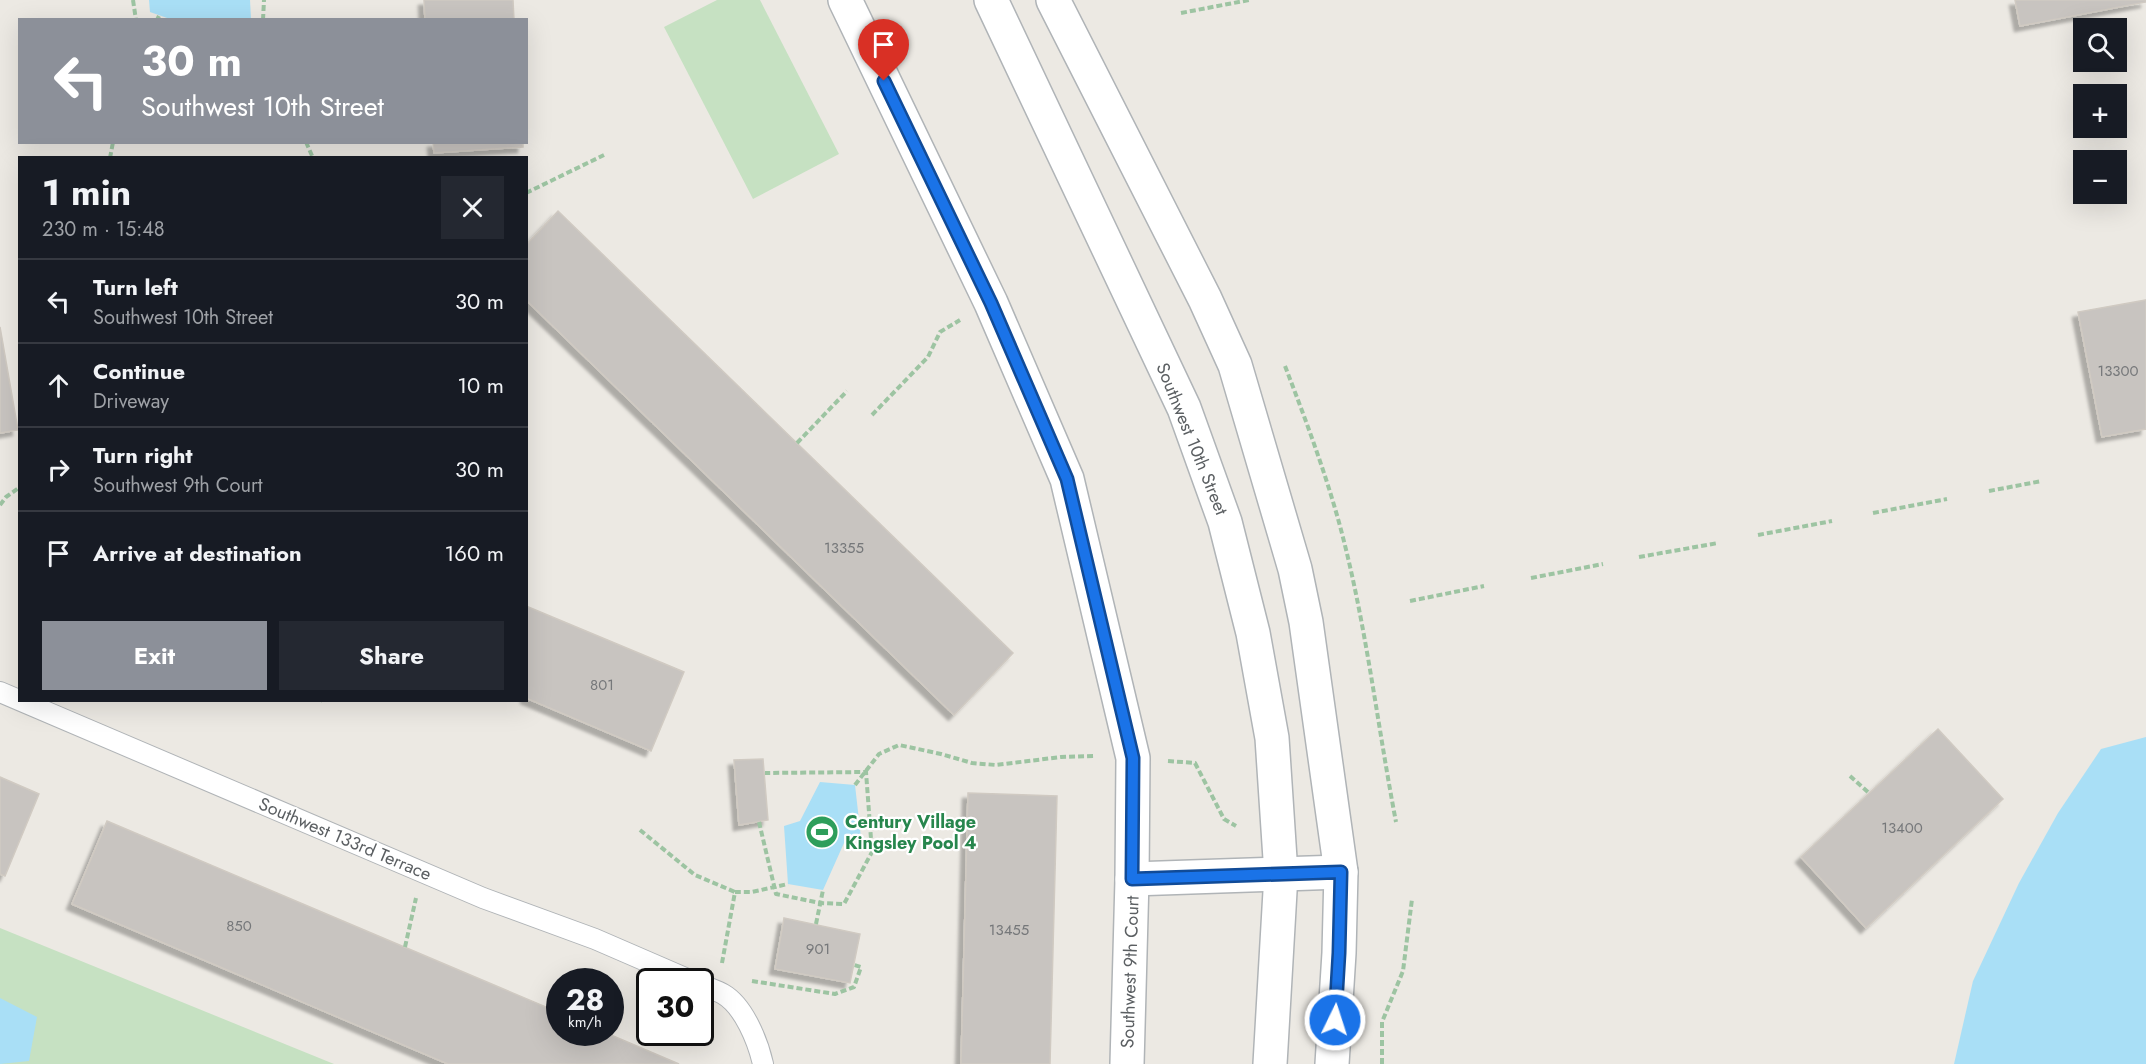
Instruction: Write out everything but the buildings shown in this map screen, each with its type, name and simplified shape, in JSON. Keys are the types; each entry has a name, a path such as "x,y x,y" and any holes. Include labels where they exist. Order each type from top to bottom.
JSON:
{"street":[{"name":"Southwest 9th Court","path":"845,0 991,303 1067,479 1133,758 1127,1064"},
{"name":"Southwest 10th Street","path":"991,0 1184,408 1225,522 1253,633 1272,738 1281,874 1270,1064"},
{"path":"1053,0 1205,299 1235,364 1295,569 1306,622 1341,872 1332,1064"},
{"path":"1132,879 1341,872"}],"lane":[{"name":"Southwest 133rd Terrace","path":"0,692 18,700"},
{"name":"Southwest 133rd Terrace","path":"23,702 483,898 595,939 663,968"},
{"path":"714,985 728,986 748,1024 761,1057"}],"path":[{"path":"133,0 136,18"},
{"path":"263,18 264,0"},
{"path":"1181,13 1249,0"},
{"path":"528,192 604,154"},
{"path":"872,415 928,357 940,333 991,303"},
{"path":"1285,366 1340,525 1374,689 1396,822"},
{"path":"797,443 847,391"},
{"path":"1989,491 2042,481"},
{"path":"0,505 6,497 18,488"},
{"path":"1873,513 1947,499"},
{"path":"1758,535 1832,521"},
{"path":"1639,557 1718,543"},
{"path":"1530,578 1603,564"},
{"path":"1410,601 1484,586"},
{"path":"855,785 879,754 899,745 972,763 996,765 1060,757 1101,756"},
{"path":"1158,761 1195,763 1224,819 1236,826"},
{"path":"765,773 866,772"},
{"path":"759,822 776,894 820,903 844,904 872,852 866,772"},
{"path":"1850,776 1869,793"},
{"path":"640,830 695,875 735,892 752,892 788,884"},
{"path":"405,947 418,889 427,874"},
{"path":"816,924 823,890"},
{"path":"735,892 722,969 728,986 835,993 854,987 861,968 854,964"},
{"path":"1382,1064 1382,1022 1403,970 1412,899"}],"green space":[{"path":"717,0 760,0 839,154 753,199 664,27"},
{"path":"0,928 334,1064 0,1064"}],"water":[{"path":"149,0 250,0 251,18 167,18 150,12"},
{"path":"2146,737 2146,1064 1954,1064 1973,981 2019,883 2058,813 2101,749"},
{"name":"Century Village Kingsley Pool 4","path":"820,782 855,785 861,838 844,843 823,890 788,884 784,826 800,821"},
{"path":"0,998 37,1017 29,1061 0,1064"}],"place":[{"name":"Century Village Kingsley Pool 4","path":"822,832"}],"route":[{"path":"884,81 991,303 1067,479 1133,758 1132,879 1160,876 1341,872 1335,1020"}]}
